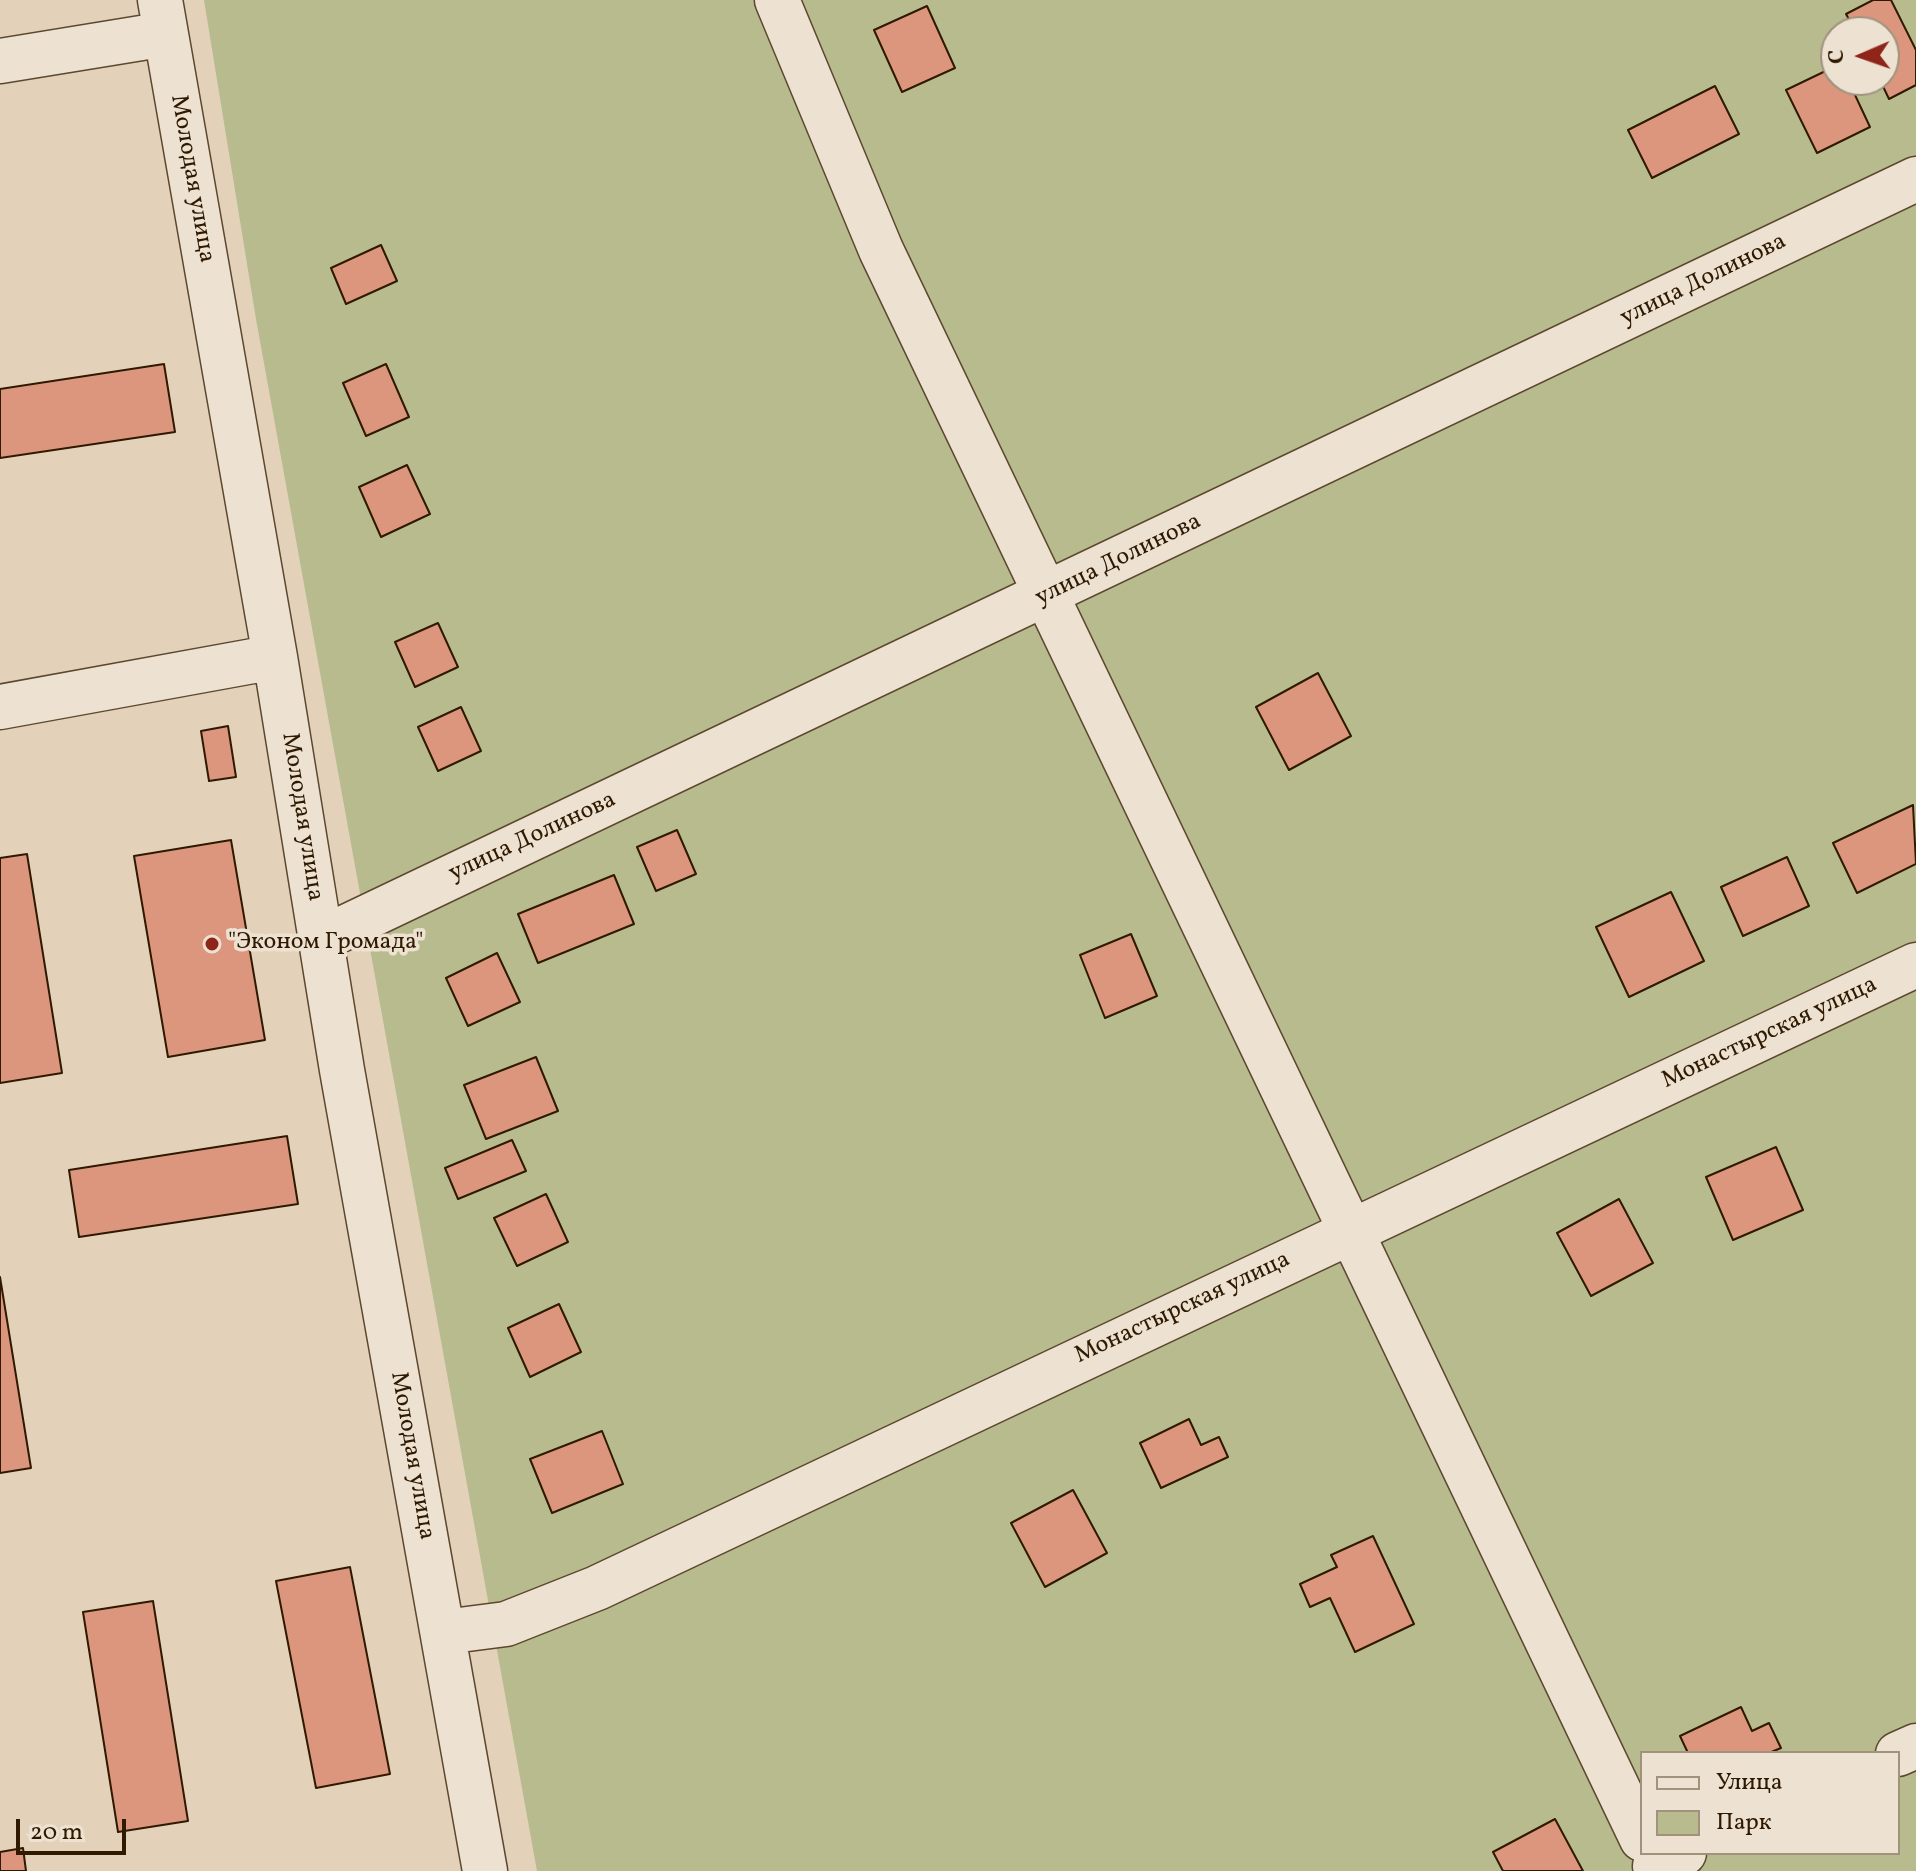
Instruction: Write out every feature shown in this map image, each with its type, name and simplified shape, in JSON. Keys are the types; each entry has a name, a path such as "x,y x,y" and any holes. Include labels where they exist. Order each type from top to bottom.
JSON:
{"street":[{"path":"777,0 881,250 1350,1230 1640,1819"},
{"path":"0,61 163,17"},
{"name":"Молодая улица","path":"163,17 485,1871"},
{"name":"улица Долинова","path":"321,939 1916,179"},
{"path":"0,707 275,657"},
{"name":"Монастырская улица","path":"444,1632 506,1624 597,1588 1916,965"}],"green space":[{"path":"204,0 1916,0 1916,1871 537,1871 256,319"}],"building":[{"path":"1873,0 1891,0 1899,16 1847,16"},
{"path":"927,6 955,68 902,92 874,30"},
{"path":"1900,18 1916,50 1916,85 1900,93"},
{"path":"1820,74 1820,96 1855,96 1870,127 1817,153 1786,90"},
{"path":"1715,86 1739,134 1652,178 1628,130"},
{"path":"381,245 397,281 346,304 331,268"},
{"path":"164,364 175,432 0,458 0,389"},
{"path":"386,364 409,417 366,436 343,383"},
{"path":"407,465 430,514 381,537 359,487"},
{"path":"438,623 458,667 415,687 395,642"},
{"path":"1318,673 1351,736 1289,770 1256,707"},
{"path":"461,707 481,751 438,771 418,727"},
{"path":"228,726 236,777 209,781 201,731"},
{"path":"1913,805 1916,864 1857,893 1833,843"},
{"path":"677,830 696,874 656,891 637,847"},
{"path":"231,840 265,1040 168,1057 134,856"},
{"path":"27,854 62,1073 0,1083 0,858"},
{"path":"1787,857 1809,906 1743,936 1721,887"},
{"path":"614,875 634,924 538,963 518,914"},
{"path":"1671,892 1704,961 1629,997 1596,927"},
{"path":"1131,934 1157,996 1105,1018 1080,955"},
{"path":"497,953 520,1002 468,1026 446,978"},
{"path":"536,1057 558,1111 486,1139 464,1085"},
{"path":"287,1136 298,1204 79,1237 69,1170"},
{"path":"512,1140 526,1171 458,1199 445,1168"},
{"path":"1776,1147 1803,1210 1733,1240 1706,1177"},
{"path":"546,1194 568,1242 517,1266 494,1218"},
{"path":"1619,1199 1653,1263 1591,1296 1557,1233"},
{"path":"0,1277 31,1468 0,1473"},
{"path":"559,1304 581,1352 530,1377 508,1328"},
{"path":"1189,1419 1201,1445 1219,1437 1228,1457 1161,1488 1140,1443"},
{"path":"602,1431 623,1484 552,1513 530,1459"},
{"path":"1073,1490 1107,1553 1045,1587 1011,1523"},
{"path":"1373,1536 1414,1624 1355,1652 1330,1598 1310,1607 1300,1584 1337,1567 1331,1555"},
{"path":"350,1567 390,1774 316,1788 276,1581"},
{"path":"153,1601 188,1821 118,1832 83,1612"},
{"path":"1741,1707 1752,1731 1769,1723 1781,1748 1774,1751 1687,1751 1680,1736"},
{"path":"1555,1819 1583,1871 1503,1871 1493,1852"},
{"path":"23,1848 26,1871 0,1871 0,1852"}],"place":[{"name":"\"Эконом Громада\"","path":"212,944"}]}
